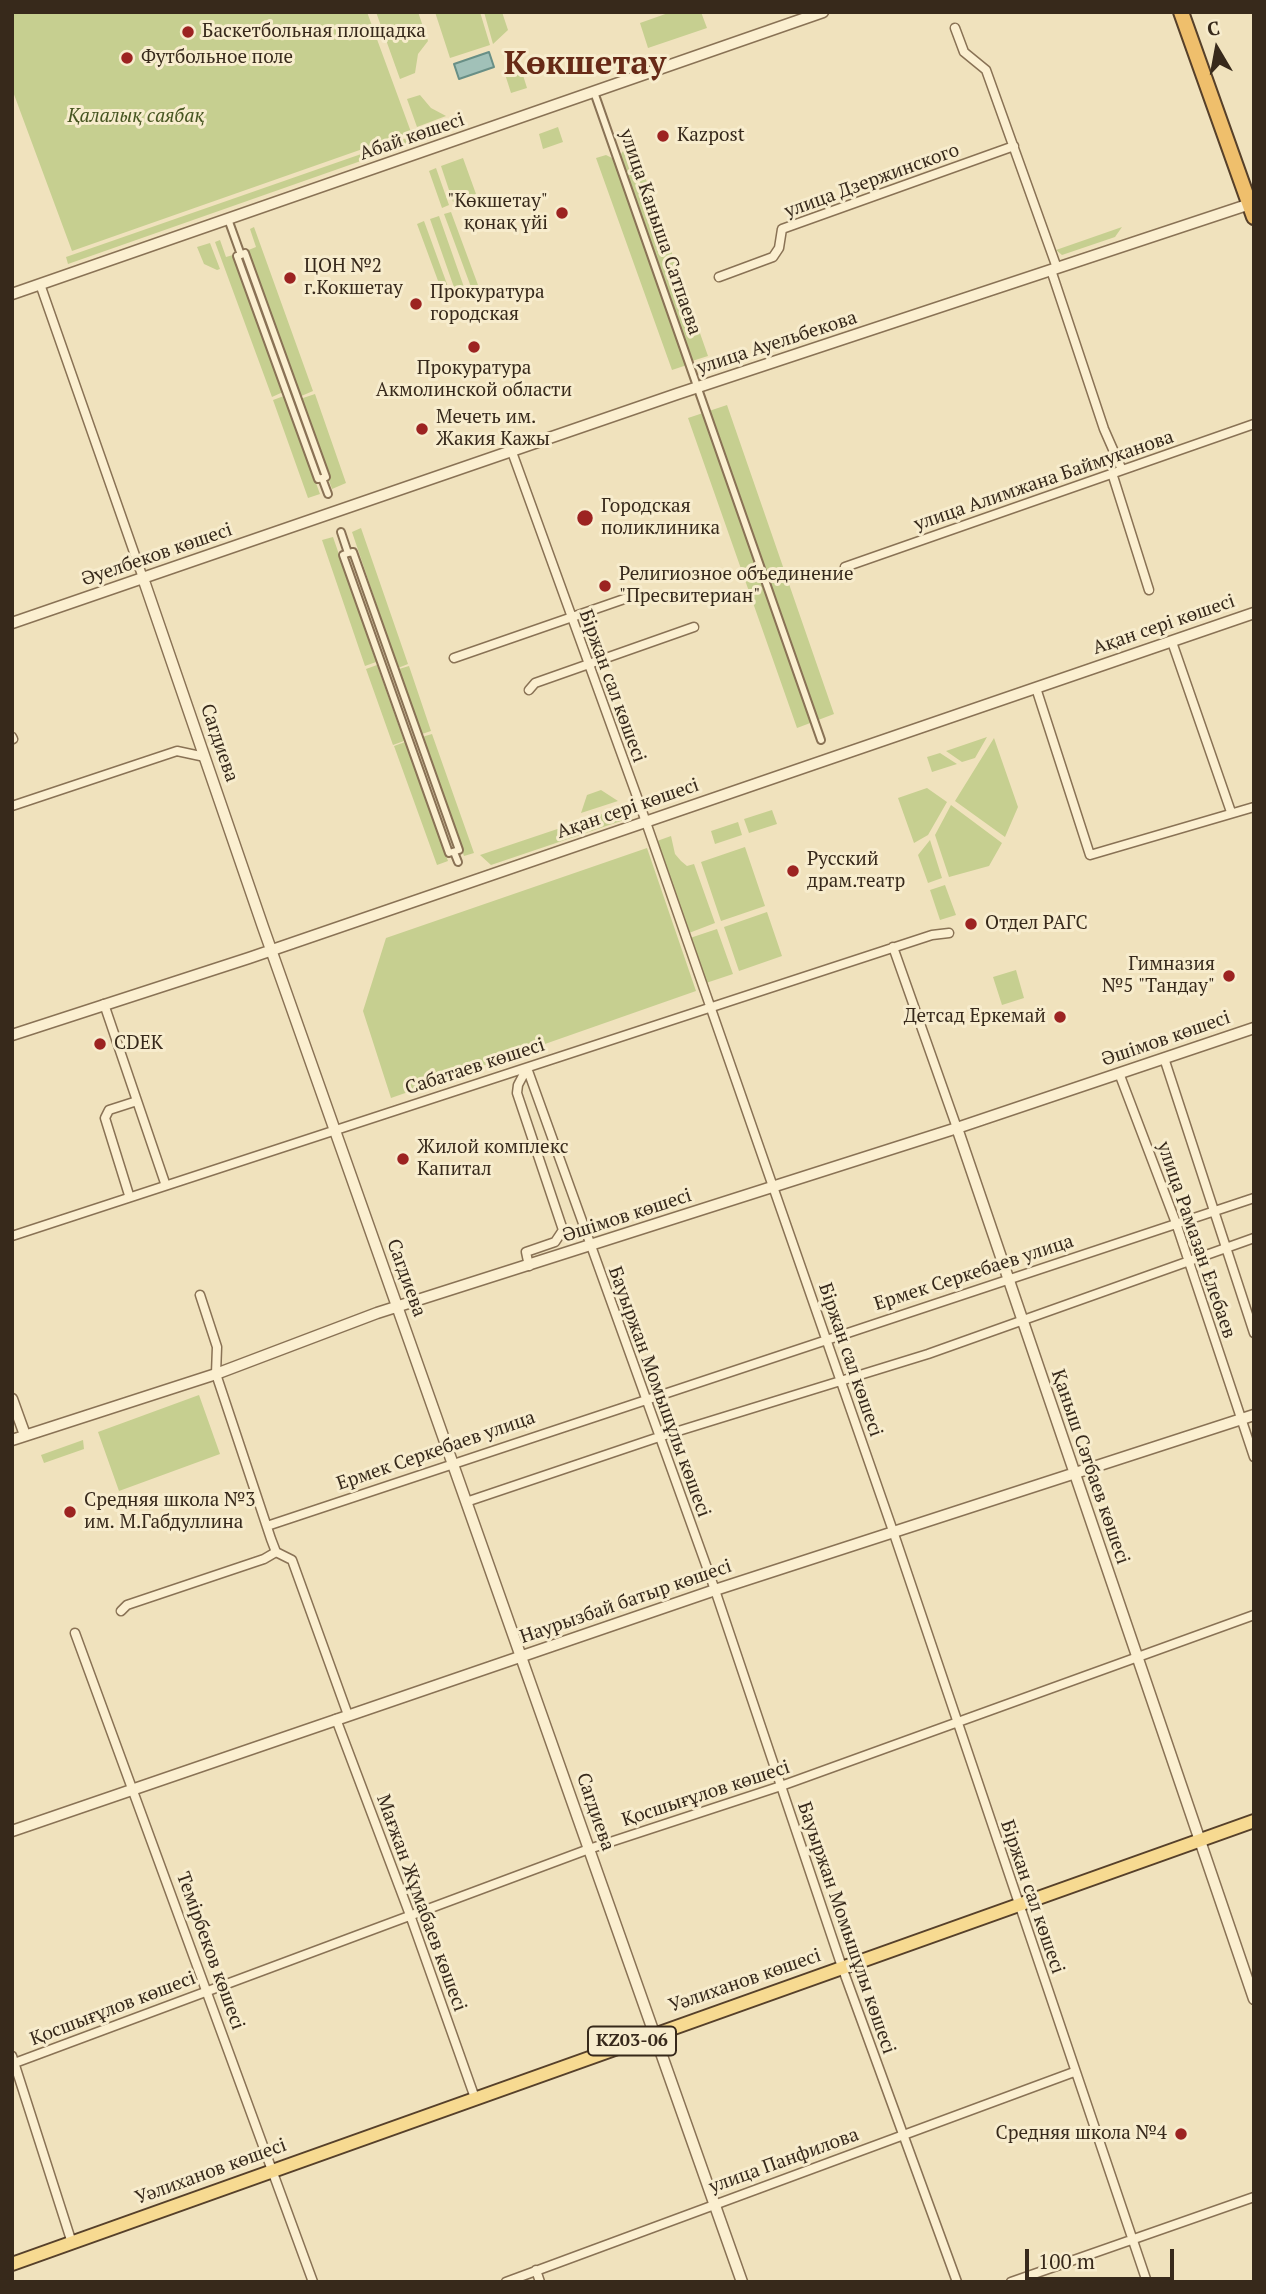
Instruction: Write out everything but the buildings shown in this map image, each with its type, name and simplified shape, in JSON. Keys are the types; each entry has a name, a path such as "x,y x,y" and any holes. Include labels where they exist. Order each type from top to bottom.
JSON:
{"highway":[{"path":"1181,13 1252,208"}],"main road":[{"name":"Уәлиханов көшесі","path":"12,2264 1254,1821"}],"street":[{"name":"Абай көшесі","path":"12,294 823,12"},
{"path":"955,28 964,52 986,70 1014,146 1104,429 1122,470"},
{"name":"улица Каныша Сатпаева","path":"594,92 821,740"},
{"name":"улица Дзержинского","path":"719,277 773,257 778,251 782,229 1014,146"},
{"name":"улица Ауельбекова","path":"313,521 698,387 1054,269 1252,208"},
{"path":"228,219 241,255 245,254 272,340 326,477 322,478 328,494"},
{"name":"Сагдиева","path":"40,284 271,950 742,2282"},
{"name":"улица Алимжана Баймуканова","path":"845,566 1254,424"},
{"name":"Біржан сал көшесі","path":"512,452 645,821 893,1531 1147,2282"},
{"path":"1112,473 1149,590"},
{"name":"Әуелбеков көшесі","path":"12,623 313,521"},
{"path":"341,532 348,553"},
{"path":"353,552 372,603 459,850 454,852 449,853 343,555 348,553 353,552"},
{"path":"352,579 362,576"},
{"path":"454,659 630,597"},
{"path":"362,607 372,603"},
{"name":"Ақан сері көшесі","path":"12,1035 271,950 1254,612"},
{"path":"529,690 535,683 694,627"},
{"path":"372,635 382,632"},
{"path":"1172,642 1231,812"},
{"path":"381,662 391,659"},
{"path":"391,690 401,687"},
{"path":"1036,688 1090,855 1254,807"},
{"path":"401,718 411,715"},
{"path":"411,746 421,743"},
{"path":"12,806 177,751 205,757"},
{"path":"421,774 431,771"},
{"path":"431,803 441,800"},
{"path":"441,831 451,827"},
{"path":"454,852 458,862"},
{"name":"Сабатаев көшесі","path":"12,1236 165,1183 527,1068 893,947 932,935 949,933"},
{"name":"Қаныш Сәтбаев көшесі","path":"893,947 1254,1999"},
{"path":"104,1004 165,1183"},
{"name":"Әшімов көшесі","path":"12,1440 216,1374 398,1306 957,1128 1254,1028"},
{"name":"улица Рамазан Елебаев","path":"1164,1058 1254,1333"},
{"path":"527,1068 517,1093 563,1230 561,1238 555,1242 526,1252 529,1266"},
{"name":"Бауыржан Момышұлы көшесі","path":"527,1068 715,1590 842,1967 957,2282"},
{"name":"улица Рамазан Елебаев","path":"1119,1073 1176,1223 1254,1457"},
{"path":"129,1195 105,1118 108,1110 137,1101"},
{"name":"Ермек Серкебаев улица","path":"267,1526 1007,1277 1254,1198"},
{"path":"466,1502 659,1437 928,1354 1254,1238"},
{"path":"200,1296 217,1347 216,1374 276,1552 292,1560 348,1715"},
{"path":"12,1399 25,1435"},
{"name":"Наурызбай батыр көшесі","path":"12,1831 715,1590 1073,1471 1254,1415"},
{"path":"121,1611 127,1605 264,1559 276,1552"},
{"name":"Қосшығұлов көшесі","path":"13,2061 589,1849 781,1786 1254,1615"},
{"name":"Темірбеков көшесі","path":"75,1633 313,2282"},
{"name":"Мағжан Жұмабаев көшесі","path":"336,1719 475,2098"},
{"path":"13,2061 72,2243"},
{"name":"улица Панфилова","path":"506,2282 1074,2072"},
{"path":"1011,2282 1254,2197"},
{"path":"536,2270 540,2282"}],"green space":[{"name":"Қалалық саябақ","path":"12,12 367,12 411,132 72,251 12,89"},
{"path":"376,12 418,12 428,41 418,54 415,73 400,79"},
{"path":"435,12 480,12 490,45 450,58"},
{"path":"484,12 502,12 508,30 493,44"},
{"path":"671,12 701,12 707,28 648,48 640,23"},
{"path":"504,71 522,72 527,88 511,93"},
{"path":"420,95 431,108 446,116 417,127 407,99"},
{"path":"558,127 563,142 543,149 539,134"},
{"path":"410,137 412,143 68,264 66,257"},
{"path":"634,145 708,356 692,361 619,157 625,148"},
{"path":"606,155 614,159 687,365 672,370 596,158"},
{"path":"463,158 476,194 453,202 441,166"},
{"path":"436,168 449,205 442,208 429,171"},
{"path":"451,212 478,285 471,287 444,214"},
{"path":"439,216 465,290 456,293 430,219"},
{"path":"424,221 451,295 444,297 417,224"},
{"path":"254,227 313,391 299,397 246,251 256,247 250,229"},
{"path":"1122,227 1115,237 1062,255 1056,250"},
{"path":"220,240 226,257 233,255 283,392 272,397 215,242"},
{"path":"210,243 220,269 217,270 204,264 197,247"},
{"path":"315,394 346,483 332,489 300,399"},
{"path":"284,396 320,494 308,498 273,400"},
{"path":"727,405 834,714 797,728 688,418"},
{"path":"361,528 408,664 398,668 352,532"},
{"path":"333,537 376,662 365,666 322,540"},
{"path":"377,665 404,741 393,745 366,669"},
{"path":"409,666 431,731 422,734 399,669"},
{"path":"432,734 474,853 464,856 422,737"},
{"path":"987,737 975,758 962,762 946,751"},
{"path":"994,738 1018,807 1005,837 955,801"},
{"path":"405,742 448,861 437,865 394,746"},
{"path":"940,753 957,764 932,772 927,757"},
{"path":"927,788 947,802 928,835 914,843 898,798"},
{"path":"601,790 618,801 581,813 587,795"},
{"path":"951,805 1002,843 989,866 949,877 935,835"},
{"path":"620,808 624,820 491,865 480,855"},
{"path":"772,810 777,824 749,833 744,819"},
{"path":"738,822 742,835 715,844 711,831"},
{"path":"671,836 675,854 687,866 694,864 715,923 689,933 657,841"},
{"path":"930,840 942,878 928,883 918,855"},
{"path":"745,847 765,906 721,921 701,862"},
{"path":"647,848 696,991 391,1098 363,1011 386,938"},
{"path":"945,885 956,915 940,920 930,890"},
{"path":"767,912 782,956 739,971 724,927"},
{"path":"717,929 733,974 706,983 690,938"},
{"path":"1016,970 1024,998 1002,1005 993,977"},
{"path":"199,1395 220,1454 119,1491 98,1432"},
{"path":"83,1440 84,1449 44,1463 41,1455"}],"water":[{"path":"489,52 494,67 459,79 454,64"}],"place":[{"name":"Баскетбольная площадка","path":"188,32"},
{"name":"Футбольное поле","path":"127,58"},
{"name":"Kazpost","path":"663,136"},
{"name":"\"Көкшетау\" қонақ үйі","path":"562,213"},
{"name":"ЦОН №2 г.Кокшетау","path":"290,278"},
{"name":"Прокуратура городская","path":"416,304"},
{"name":"Прокуратура Акмолинской области","path":"474,347"},
{"name":"Мечеть им. Жакия Кажы","path":"422,429"},
{"name":"Городская поликлиника","path":"585,518"},
{"name":"Религиозное объединение \"Пресвитериан\"","path":"605,586"},
{"name":"Русский драм.театр","path":"793,871"},
{"name":"Отдел РАГС","path":"971,924"},
{"name":"Гимназия №5 \"Тандау\"","path":"1229,976"},
{"name":"Детсад Еркемай","path":"1060,1017"},
{"name":"CDEK","path":"100,1044"},
{"name":"Жилой комплекс Капитал","path":"403,1159"},
{"name":"Средняя школа №3 им. М.Габдуллина","path":"70,1512"},
{"name":"Средняя школа №4","path":"1181,2134"}],"district":[{"name":"Көкшетау","path":"585,65"}]}
